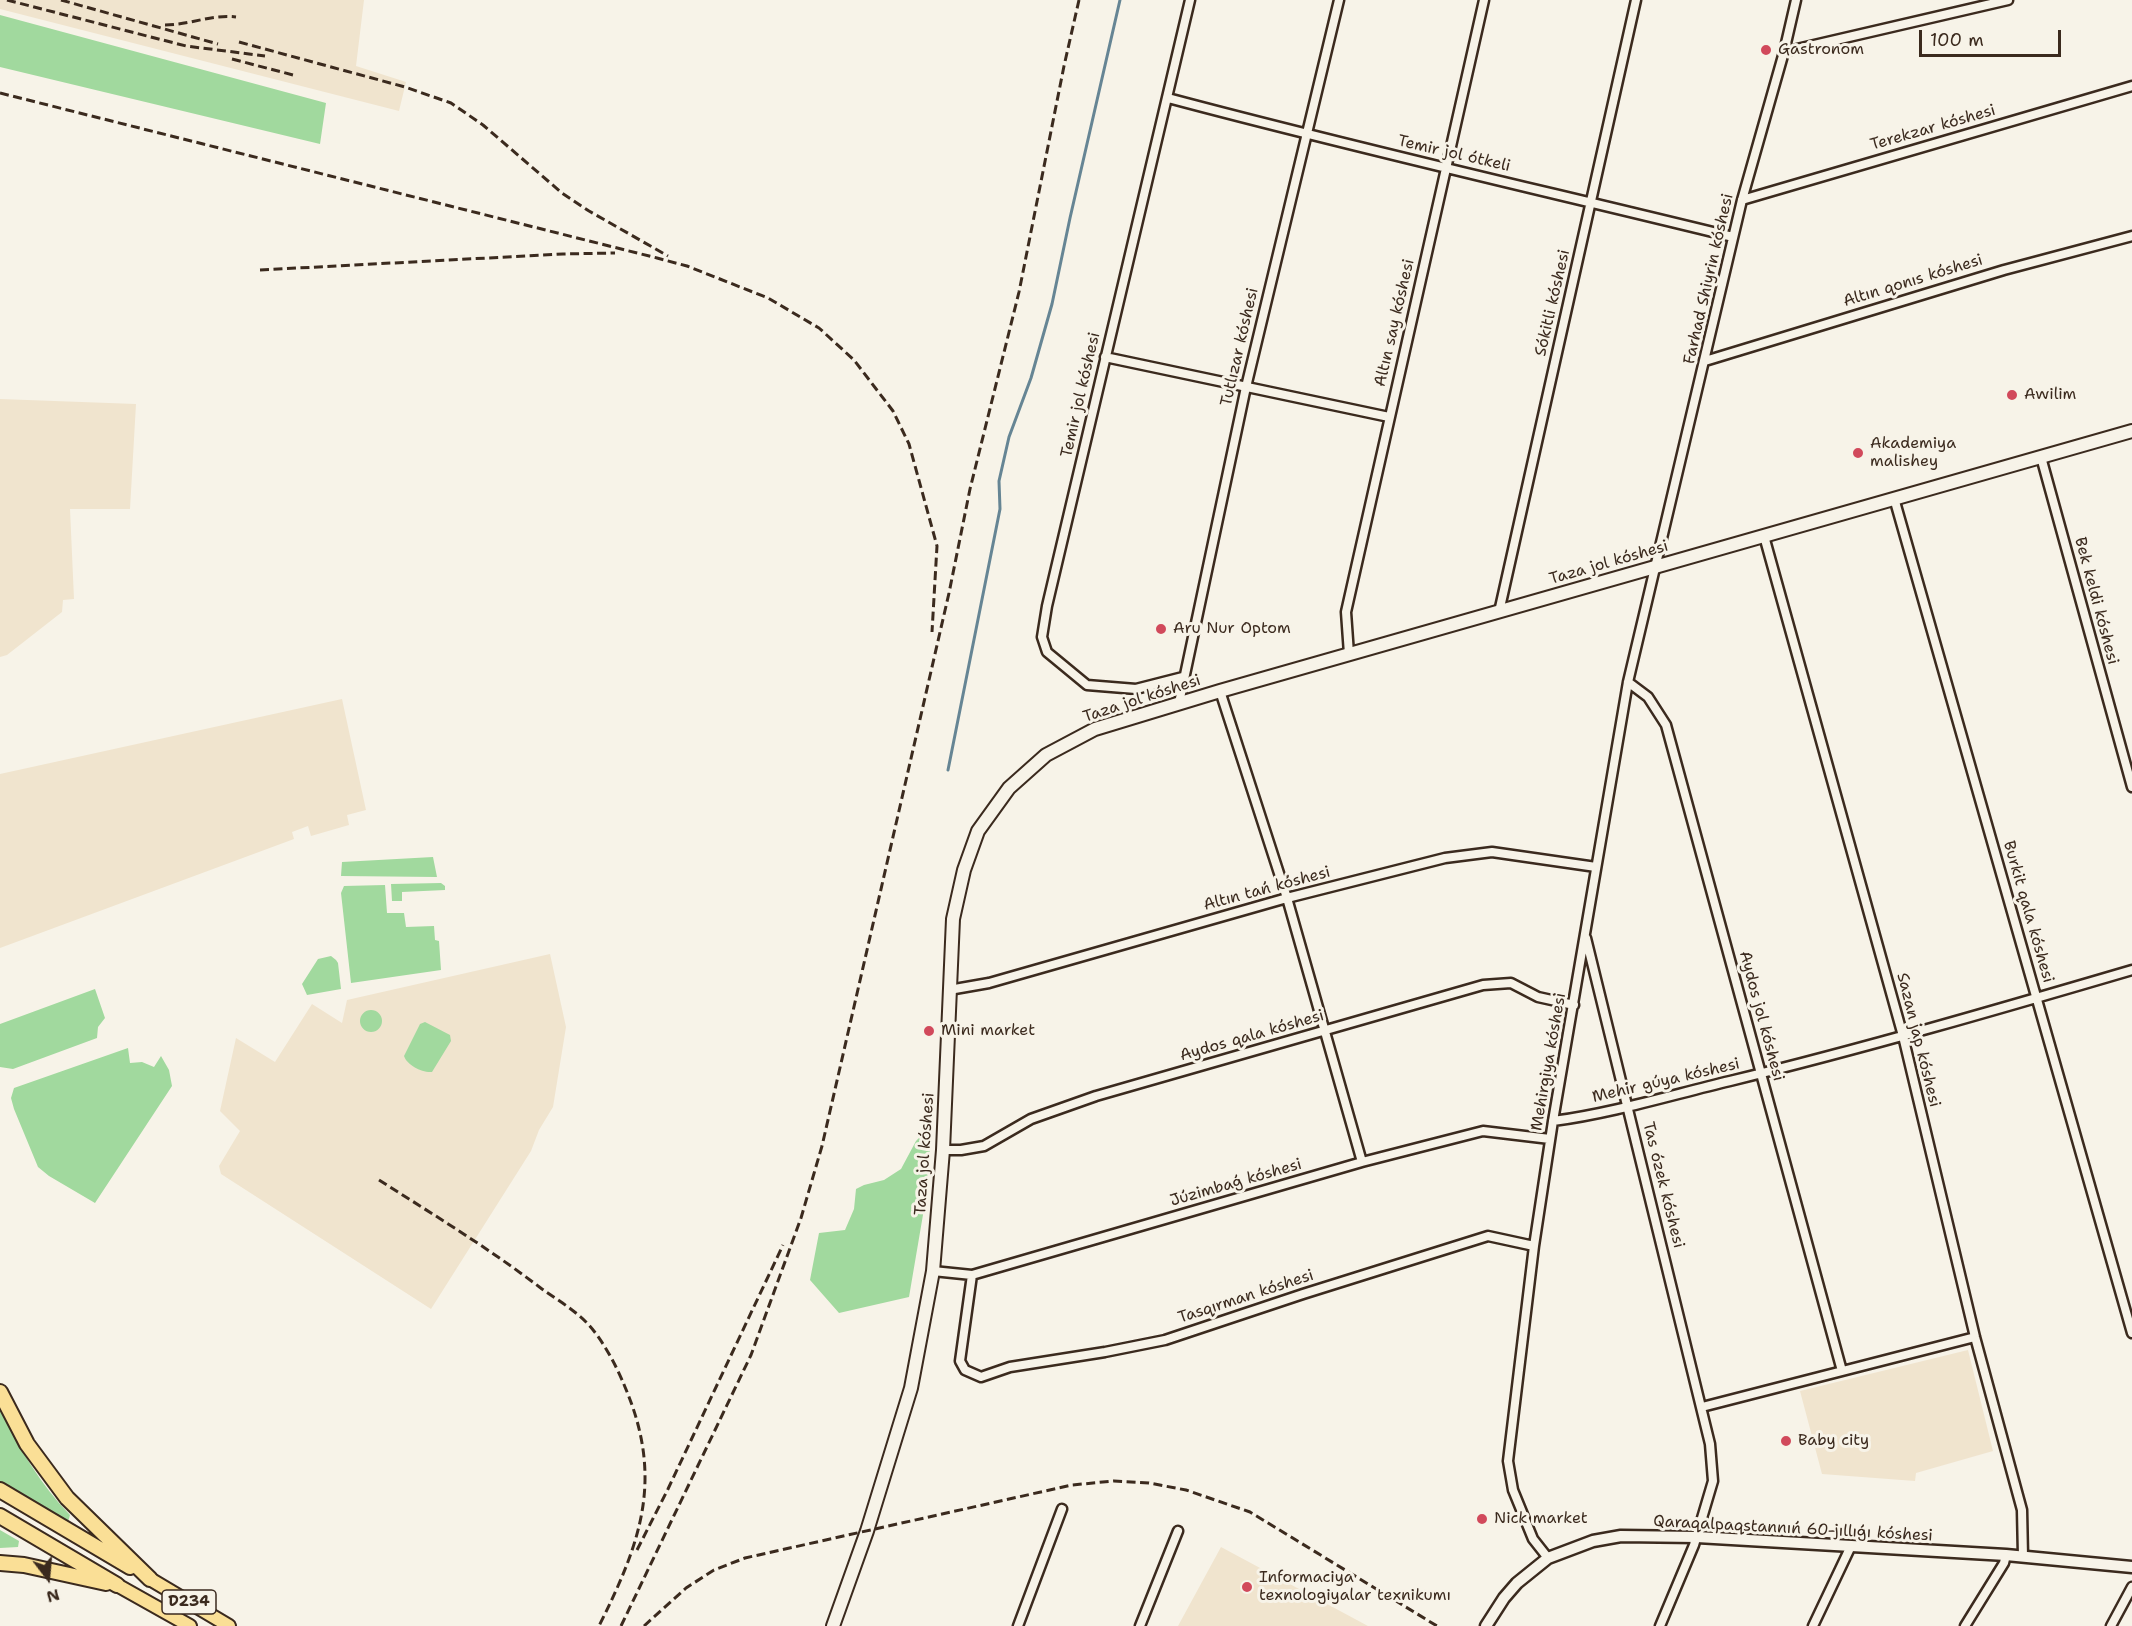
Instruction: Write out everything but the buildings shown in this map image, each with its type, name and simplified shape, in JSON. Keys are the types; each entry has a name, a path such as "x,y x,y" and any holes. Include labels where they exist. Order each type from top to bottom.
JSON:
{"highway":[{"path":"0,1392 27,1444 67,1498 150,1579"},
{"path":"0,1490 150,1579"},
{"path":"0,1516 117,1585"},
{"path":"0,1563 24,1565 117,1585"}],"main road":[{"name":"Taza jol kóshesi","path":"832,1626 867,1531 911,1388 933,1271 944,1150 953,919 964,870 978,831 1009,788 1046,755 1095,729 1220,691 2132,431"},
{"name":"D234","path":"150,1579 228,1626"},
{"name":"D234","path":"117,1585 190,1626"}],"street":[{"name":"Temir jol kóshesi","path":"1183,677 1136,688 1087,685 1047,652 1042,637 1047,606 1190,0"},
{"name":"Tutlızar kóshesi","path":"1179,703 1246,387 1339,0"},
{"name":"Altın say kóshesi","path":"1349,654 1346,612 1484,0"},
{"name":"Sókitli kóshesi","path":"1499,612 1636,0"},
{"name":"Farhad Shiyrin kóshesi","path":"1656,567 1742,200 1784,52 1796,0"},
{"path":"1784,52 2008,0"},
{"name":"Terekzar kóshesi","path":"1742,200 2132,86"},
{"name":"Temir jol ótkeli","path":"1168,98 1306,135 1446,166 1733,237"},
{"name":"Altın qonıs kóshesi","path":"1705,361 2004,270 2132,236"},
{"path":"1105,357 1389,417"},
{"name":"Bek keldi kóshesi","path":"2041,457 2132,787"},
{"name":"Burkit qala kóshesi","path":"1894,498 2132,1333"},
{"name":"Sazan jap kóshesi","path":"1764,536 1902,1036 1975,1338 2022,1510 2023,1556"},
{"name":"Mehirgiya kóshesi","path":"1548,1558 1533,1539 1513,1490 1508,1461 1534,1245 1550,1139 1628,682 1656,567"},
{"name":"Aydos jol kóshesi","path":"1628,682 1648,698 1666,725 1842,1371"},
{"path":"1220,691 1287,898 1362,1162"},
{"name":"Altın tań kóshesi","path":"950,990 989,983 1287,898 1445,858 1492,852 1596,867"},
{"name":"Tas ózek kóshesi","path":"1585,935 1710,1444 1713,1481 1697,1536 1660,1626"},
{"name":"Mehir gúyа kóshesi","path":"1553,1121 1628,1106 1761,1073 1902,1036 2132,970"},
{"name":"Aydos qala kóshesi","path":"944,1150 984,1146 1031,1119 1096,1096 1483,985 1511,983 1538,997 1574,1005"},
{"name":"Júzimbaǵ kóshesi","path":"933,1271 972,1275 1362,1162 1483,1131 1550,1139"},
{"name":"Tasqırman kóshesi","path":"972,1275 960,1361 965,1370 981,1377 1010,1367 1165,1340 1488,1236 1534,1245"},
{"path":"1702,1407 1975,1338"},
{"path":"1018,1626 1062,1509"},
{"path":"1140,1626 1178,1531"},
{"name":"Qaraqalpaqstannıń 60-jıllıǵı kóshesi","path":"1486,1626 1517,1583 1548,1558 1593,1541 1621,1536 1697,1536 2023,1556 2132,1567"},
{"path":"1813,1626 1851,1546"},
{"path":"1965,1626 2004,1563 2006,1555"},
{"path":"2111,1626 2132,1587"}],"shaded area":[{"path":"0,0 364,0 356,66 406,82 399,111 0,9"},
{"path":"0,399 136,404 130,509 70,509 74,599 63,600 62,612 7,655 0,657"},
{"path":"342,699 366,810 347,815 349,825 311,836 308,826 292,832 294,839 0,948 0,774"},
{"path":"550,954 566,1027 553,1107 539,1130 531,1151 431,1309 221,1174 219,1166 240,1131 220,1111 236,1038 275,1062 312,1004 342,1023 347,1000"},
{"path":"1968,1350 1993,1451 1916,1473 1915,1481 1822,1474 1800,1391"},
{"name":"Informaciya texnologiyalar texnikumı","path":"1221,1547 1368,1626 1178,1626"}],"green space":[{"path":"0,15 326,103 320,144 0,67"},
{"path":"433,857 437,877 341,876 342,862"},
{"path":"441,883 445,886 445,890 402,892 402,901 392,901 391,884"},
{"path":"385,885 387,913 404,913 406,927 434,926 435,940 439,941 441,970 351,983 341,893 344,886"},
{"path":"331,956 338,963 341,989 307,995 302,984 318,959"},
{"path":"95,989 105,1018 98,1027 97,1038 13,1069 0,1067 0,1024"},
{"path":"371,1010 381,1017 382,1021 375,1031 371,1032 361,1025 360,1021 367,1011"},
{"path":"425,1022 450,1035 451,1041 432,1072 415,1068 404,1056 420,1024"},
{"path":"128,1048 130,1063 142,1062 154,1067 161,1056 169,1070 172,1086 95,1203 38,1167 11,1098 14,1088"},
{"path":"932,1124 925,1203 909,1297 839,1313 810,1280 819,1233 845,1230 854,1209 856,1189 884,1180 901,1169 916,1141"},
{"path":"0,1410 31,1466 70,1515 68,1522 0,1485"},
{"path":"0,1530 19,1541 18,1547 0,1548"}],"waterway":[{"path":"948,770 1000,509 999,481 1009,437 1031,378 1052,304 1120,0"}],"railway":[{"path":"7,0 186,46 265,56"},
{"path":"61,0 218,44"},
{"path":"621,1626 751,1355 801,1218 822,1146 949,593 970,489 1019,292 1079,0"},
{"path":"165,25 218,17 236,17"},
{"path":"239,42 405,87 451,103 483,125 562,193 668,256"},
{"path":"232,59 297,76"},
{"path":"0,93 687,266 768,298 819,328 854,360 893,411 909,444 937,546 932,632"},
{"path":"260,270 615,253"},
{"path":"379,1180 482,1246 576,1313 598,1336 618,1371 637,1420 643,1451 645,1481 636,1538 614,1595 599,1626"},
{"path":"637,1550 783,1245"},
{"path":"644,1626 686,1588 714,1570 745,1558 1072,1485 1114,1481 1149,1483 1186,1490 1250,1512 1437,1626"}],"place":[{"name":"Gastronom","path":"1766,50"},
{"name":"Awilim","path":"2012,395"},
{"name":"Akademiya malishey","path":"1858,453"},
{"name":"Aru Nur Optom","path":"1161,629"},
{"name":"Mini market","path":"929,1031"},
{"name":"Baby city","path":"1786,1441"},
{"name":"Nick market","path":"1482,1519"},
{"name":"Informaciya texnologiyalar texnikumı","path":"1247,1587"}]}
